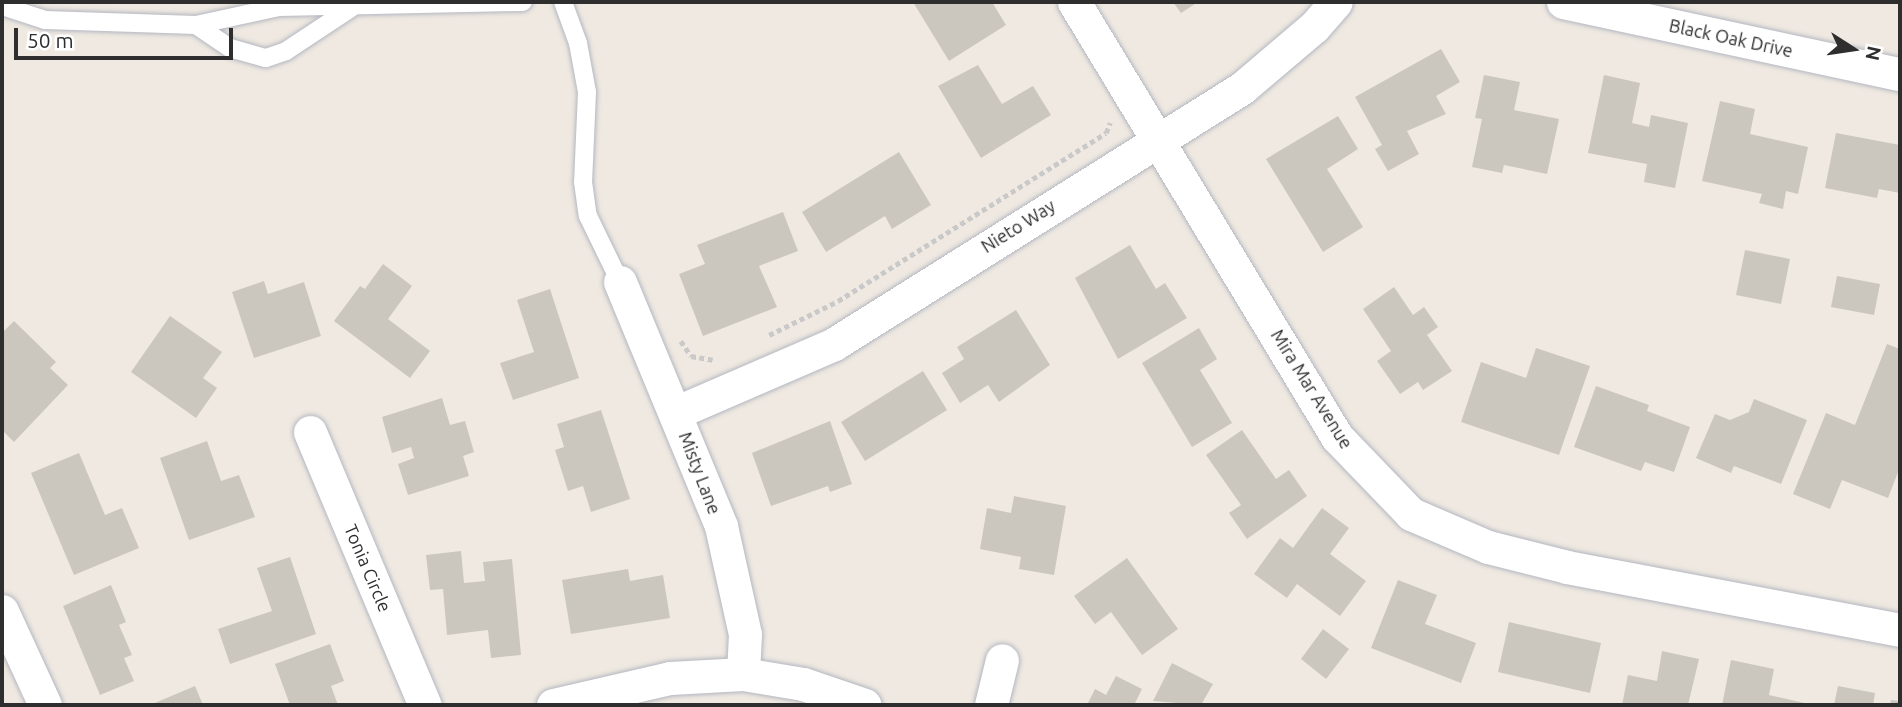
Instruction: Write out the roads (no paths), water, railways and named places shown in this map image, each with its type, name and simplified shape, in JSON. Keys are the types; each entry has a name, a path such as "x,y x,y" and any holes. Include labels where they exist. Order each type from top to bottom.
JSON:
{"street":[{"name":"Mira Mar Avenue","path":"1073,2 1159,137 1338,437 1411,514 1476,543 1567,568 1900,630"},
{"name":"Nieto Way","path":"677,412 834,344 1274,63 1336,2"},
{"name":"Black Oak Drive","path":"1563,2 1900,74"},
{"name":"Misty Lane","path":"620,282 677,412 721,526 744,634 743,674"},
{"name":"Tonia Circle","path":"310,432 425,705"},
{"path":"2,611 45,705"},
{"path":"991,705 1002,660"},
{"path":"553,705 616,687 670,678 743,674 803,684 865,705"}],"lane":[{"path":"2,6 46,20 196,25 279,7 523,2"},
{"path":"563,2 578,43 587,92 583,182 589,216 620,282"},
{"path":"196,25 230,48 266,58 286,51 352,7"}]}
